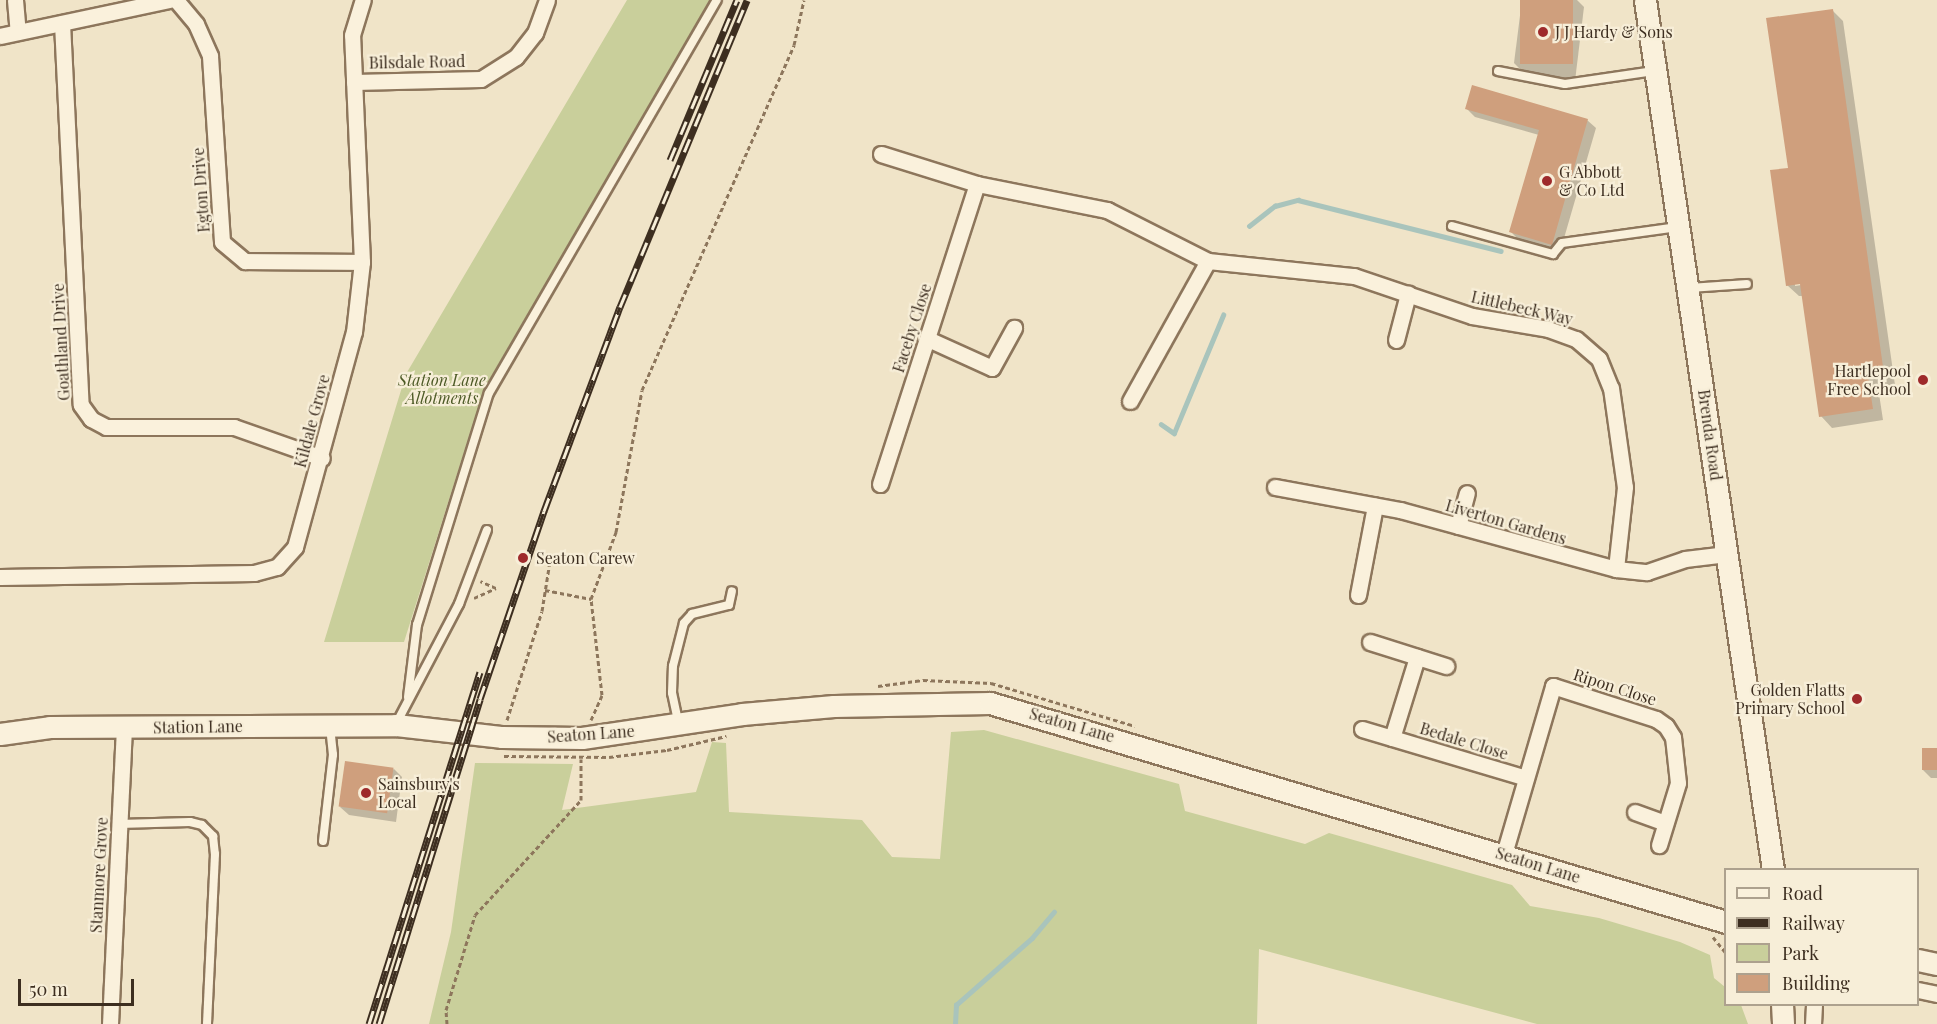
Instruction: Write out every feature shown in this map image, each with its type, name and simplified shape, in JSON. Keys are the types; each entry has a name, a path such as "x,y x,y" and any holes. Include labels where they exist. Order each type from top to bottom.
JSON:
{"main road":[{"name":"Brenda Road","path":"1645,0 1773,868"},
{"name":"Seaton Lane","path":"396,725 502,737 582,738 834,706 990,703 1504,854 1724,922"},
{"name":"Station Lane","path":"0,734 50,727 396,725"},
{"path":"1919,960 1937,964"},
{"path":"1782,1006 1783,1024"}],"street":[{"path":"15,0 18,32"},
{"path":"0,36 169,0"},
{"name":"Egton Drive","path":"176,0 196,24 210,56 222,242 245,261 362,262"},
{"name":"Kildale Grove","path":"0,577 254,573 277,567 295,547 322,458 354,332 362,262 352,35 363,0"},
{"name":"Bilsdale Road","path":"354,82 481,79 516,57 535,33 547,0"},
{"name":"Goathland Drive","path":"62,23 81,405 91,419 106,427 234,427 322,458"},
{"path":"881,154 977,184 1107,210 1208,261 1130,401"},
{"name":"Faceby Close","path":"880,484 977,184"},
{"name":"Littlebeck Way","path":"1208,261 1329,271 1472,316 1562,333 1588,347 1599,359 1611,388 1625,487 1616,570"},
{"path":"1396,340 1408,294"},
{"path":"928,339 992,368 1014,328"},
{"name":"Liverton Gardens","path":"1275,487 1375,506 1458,526 1616,570 1647,572 1685,559 1726,554"},
{"path":"1458,526 1467,493"},
{"path":"1358,595 1375,506"},
{"path":"1370,642 1446,666"},
{"name":"Bedale Close","path":"1392,738 1417,657"},
{"name":"Ripon Close","path":"1504,854 1553,686 1656,719 1673,737 1678,773 1659,845"},
{"name":"Stanmore Grove","path":"110,1024 124,727"},
{"name":"Bedale Close","path":"1362,729 1526,778"},
{"path":"1635,812 1665,823"},
{"path":"1919,990 1937,994"},
{"path":"1813,1024 1814,1006"}],"lane":[{"path":"408,697 417,625 489,393 717,0"},
{"path":"1498,70 1565,84 1656,71"},
{"path":"1452,226 1553,254 1562,243 1679,227"},
{"path":"1688,288 1747,284"},
{"path":"396,725 408,697 459,604 487,530"},
{"path":"679,725 672,693 673,666 684,623 692,614 729,605 732,591"},
{"path":"323,841 333,755 330,725"},
{"path":"119,824 190,822 202,825 213,836 215,854 207,1024"}],"path":[{"path":"588,726 602,695 591,599 616,532 642,390 794,45 804,0"},
{"path":"505,727 545,590 551,555 540,554"},
{"path":"459,604 496,588 470,576"},
{"path":"545,590 591,599"},
{"path":"447,1024 446,1010 475,915 581,800 581,759"}],"green space":[{"name":"Station Lane Allotments","path":"627,0 713,0 484,389 404,642 324,642 406,374"},
{"path":"984,730 1179,784 1185,811 1305,844 1329,833 1512,885 1530,906 1599,918 1680,942 1710,955 1714,978 1724,986 1724,1006 1741,1006 1748,1024 1537,1024 1259,949 1257,1024 429,1024 451,932 475,763 573,764 562,810 696,792 712,742 726,743 729,812 862,820 892,857 940,859 951,732"}],"building":[{"name":"J J Hardy & Sons","path":"1520,0 1573,0 1573,64 1520,64"},
{"path":"1833,9 1884,374 1868,376 1873,409 1819,417 1800,284 1786,286 1770,170 1788,168 1766,18"},
{"name":"G Abbott & Co Ltd","path":"1472,85 1588,119 1552,245 1509,232 1539,130 1465,109"},
{"path":"1922,748 1937,748 1937,770 1922,770"},
{"name":"Sainsbury's Local","path":"345,761 394,768 387,813 339,807"}],"waterway":[{"path":"1249,226 1275,206 1298,200 1501,251"},
{"path":"1161,424 1174,433 1223,315"},
{"path":"955,1024 956,1005 1032,938 1054,912"}],"railway":[{"path":"670,160 737,0"},
{"path":"379,1024 480,699 544,511 620,307 747,0"},
{"path":"369,1024 480,672"}],"place":[{"name":"J J Hardy & Sons","path":"1543,32"},
{"name":"G Abbott & Co Ltd","path":"1547,181"},
{"name":"Hartlepool Free School","path":"1923,380"},
{"name":"Seaton Carew","path":"523,558"},
{"name":"Golden Flatts Primary School","path":"1857,699"},
{"name":"Sainsbury's Local","path":"366,793"}]}
